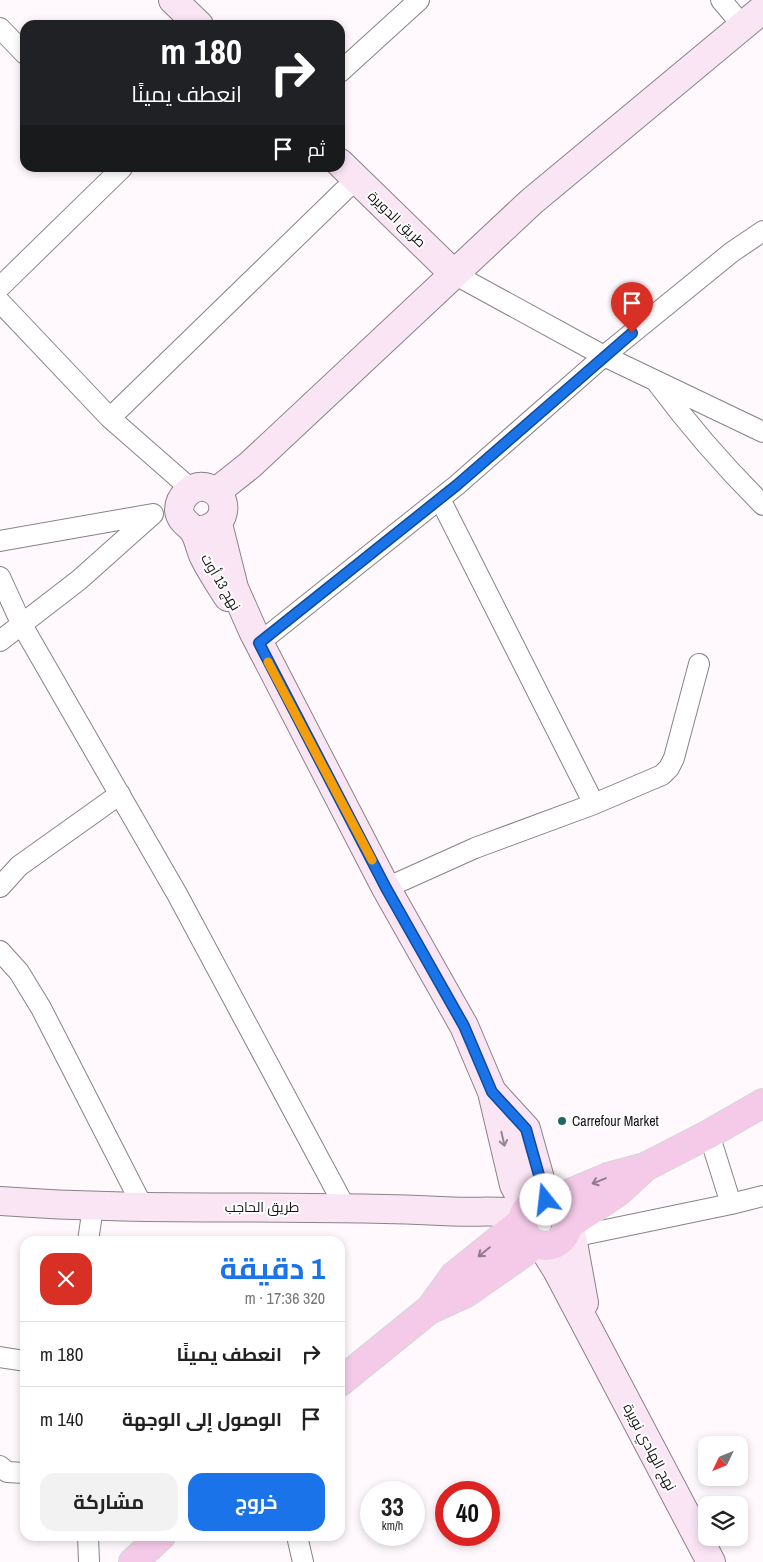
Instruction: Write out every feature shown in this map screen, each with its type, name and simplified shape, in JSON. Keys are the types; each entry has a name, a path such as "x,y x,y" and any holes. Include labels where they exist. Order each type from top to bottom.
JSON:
{"main road":[{"path":"345,1378 430,1309 454,1276 534,1209 608,1177 645,1167 709,1134 763,1103"},
{"path":"430,1309 466,1294 539,1245 556,1243 645,1167"},
{"path":"534,1209 562,1207 567,1219 568,1232"},
{"path":"534,1209 525,1235 539,1245"},
{"path":"132,1562 155,1541"}],"street":[{"path":"173,0 194,20"},
{"path":"345,67 419,0"},
{"path":"0,541 153,514 200,509 250,465 531,202 753,18 721,0"},
{"path":"0,28 20,49"},
{"path":"110,418 348,171"},
{"name":"طريق الدويرة","path":"348,171 454,274"},
{"path":"0,287 118,172"},
{"path":"256,637 440,499 604,356 732,252 763,231"},
{"path":"454,274 604,356 763,432"},
{"path":"0,302 200,509"},
{"path":"656,380 685,419 732,474 763,505"},
{"path":"440,499 594,804"},
{"name":"نهج 13 أوت","path":"200,509 256,637 386,888 464,1026 492,1092 526,1129 534,1209"},
{"path":"0,641 79,580 153,514"},
{"path":"0,577 22,625 177,894 346,1207"},
{"path":"386,888 475,848 594,804 662,775 669,768 699,664"},
{"path":"0,887 20,866 120,794"},
{"path":"0,951 19,972 41,1008 143,1207"},
{"path":"709,1134 730,1204"},
{"path":"568,1232 730,1204 763,1196"},
{"name":"طريق الحاجب","path":"0,1201 93,1207 346,1207 464,1213 534,1209"},
{"path":"89,1236 93,1207"},
{"name":"نهج الهادي نويرة","path":"568,1232 588,1332"},
{"name":"نهج الهادي نويرة","path":"539,1245 557,1270 710,1562"},
{"path":"0,1357 20,1360"},
{"path":"0,1466 7,1472 20,1473"},
{"path":"88,1541 89,1562"},
{"path":"298,1541 303,1562"}],"slow traffic":[{"path":"268,662 284,696 372,860"}],"place":[{"name":"Carrefour Market","path":"562,1121"}],"route":[{"path":"546,1200 526,1129 492,1092 464,1026 386,888 328,775 284,696 259,643 457,485 632,333"}]}
